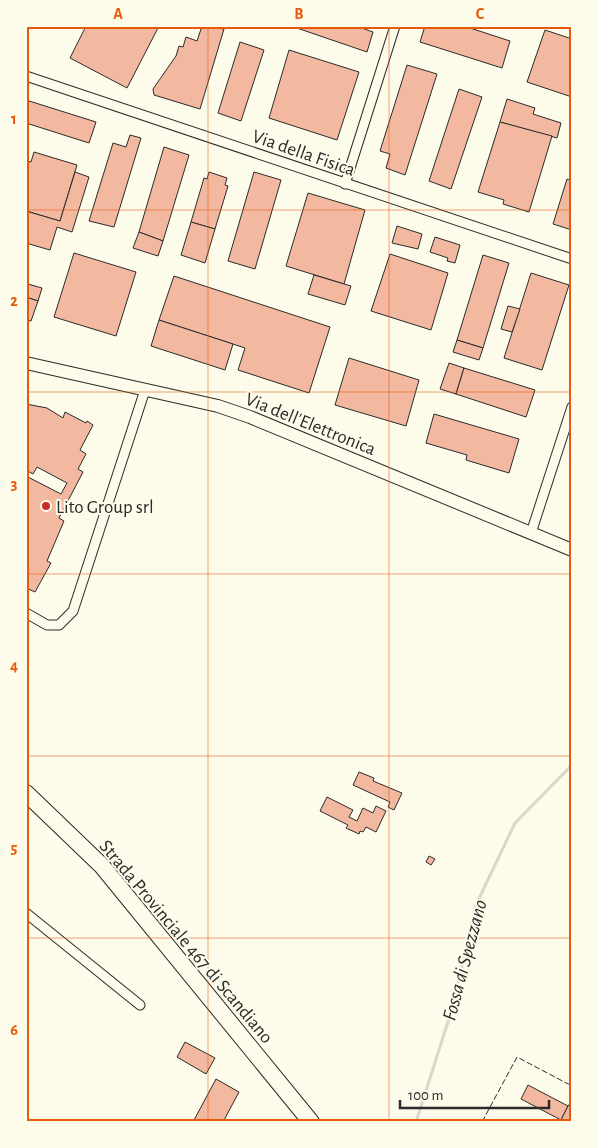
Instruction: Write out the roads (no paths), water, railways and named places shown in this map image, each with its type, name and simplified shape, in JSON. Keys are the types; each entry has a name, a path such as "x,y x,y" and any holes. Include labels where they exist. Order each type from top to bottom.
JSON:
{"highway":[{"name":"Strada Provinciale 467 di Scandiano","path":"26,793 102,866 311,1122"}],"street":[{"path":"345,184 395,26"},
{"name":"Via della Fisica","path":"26,76 572,259"},
{"name":"Via dell'Elettronica","path":"26,363 218,406 250,417 572,550"},
{"path":"26,613 47,625 59,625 73,611 145,390"},
{"path":"531,532 572,407"},
{"path":"26,913 140,1005"}],"waterway":[{"name":"Fossa di Spezzano","path":"416,1122 454,1003 475,907 515,823 572,765"}],"place":[{"name":"Lito Group srl","path":"46,506"}]}
